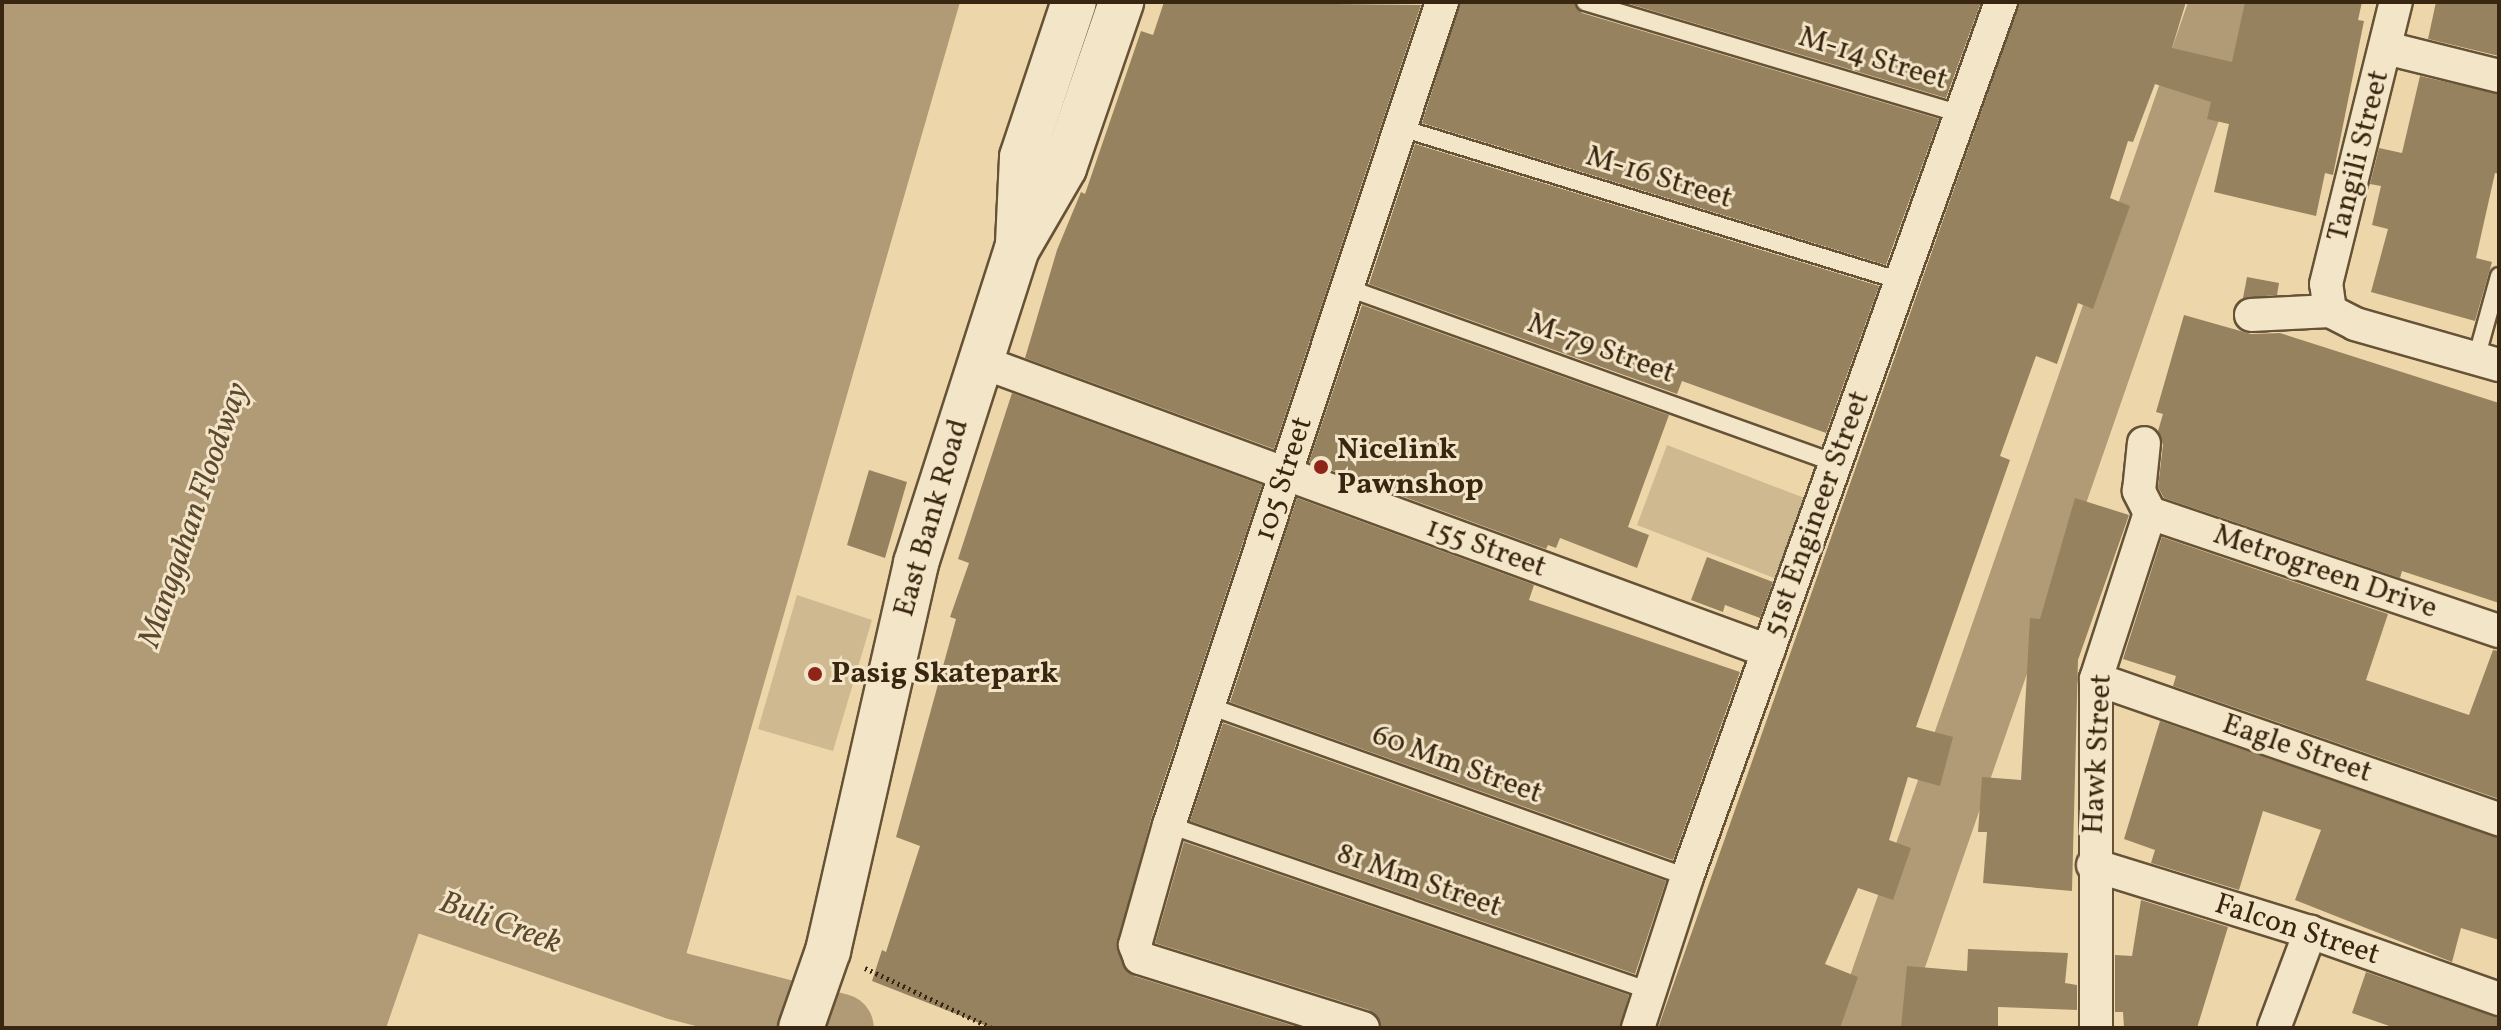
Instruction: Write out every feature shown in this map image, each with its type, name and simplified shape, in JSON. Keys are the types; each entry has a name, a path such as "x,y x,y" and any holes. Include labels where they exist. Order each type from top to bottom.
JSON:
{"main road":[{"name":"East Bank Road","path":"1017,249 1022,157 1074,2"},
{"name":"East Bank Road","path":"801,1028 824,965 916,563 979,361 1017,249 1064,168 1121,2"}],"street":[{"name":"105 Street","path":"1363,1028 1140,958 1135,945 1169,825 1442,2"},
{"name":"51st Engineer Street","path":"1638,1028 1687,877 2001,2"},
{"name":"Tangili Street","path":"2330,311 2326,284 2396,2"},
{"path":"2386,48 2499,76"},
{"path":"2251,315 2330,311 2355,324 2487,362"},
{"name":"155 Street","path":"979,361 1768,651"},
{"path":"2144,443 2139,491 2150,513"},
{"name":"Metrogreen Drive","path":"2150,513 2499,631"},
{"name":"Hawk Street","path":"2096,1028 2093,865 2096,679 2150,513"},
{"name":"Eagle Street","path":"2096,679 2499,819"},
{"name":"Falcon Street","path":"2093,865 2310,932 2499,999"},
{"path":"2274,1028 2310,932"}],"lane":[{"name":"M-14 Street","path":"1585,2 1960,114"},
{"name":"M-16 Street","path":"1401,128 1901,281"},
{"path":"2487,362 2499,276"},
{"name":"M-79 Street","path":"1348,288 1835,463"},
{"name":"60 Mm Street","path":"1209,706 1687,877"},
{"name":"81 Mm Street","path":"1169,825 1650,991"}],"path":[{"path":"824,965 992,1028"}],"shaded area":[{"path":"1667,445 1812,501 1782,581 1637,525"},
{"name":"Pasig Skatepark","path":"797,595 872,620 833,751 758,729"}],"water":[{"name":"Manggahan Floodway","path":"2,2 960,2 677,986 430,901 386,1028 2,1028"}],"building":[{"path":"1164,2 1421,5 1274,449 1025,358 1057,250 1081,192 1085,194 1141,31 1153,35"},
{"path":"1460,2 1574,2 1582,13 1939,119 1886,265 1422,123"},
{"path":"1623,2 1981,2 1946,98"},
{"path":"2020,2 2186,2 2172,48 2232,62 2245,2 2362,2 2358,20 2364,21 2333,175 2325,173 2316,216 2214,192 2229,124 2207,119 2211,102 2155,84 2133,142 2128,141 2110,198 2130,206 2093,309 2078,303 2057,364 2036,356 2000,456 2010,460 1916,727 1953,737 1940,786 1908,777 1889,840 1911,848 1893,900 1858,888 1825,964 1858,977 1840,1028 1658,1028"},
{"path":"2436,2 2499,2 2499,56 2428,39"},
{"path":"2420,76 2499,94 2499,174 2495,173 2476,258 2492,262 2475,321 2371,292 2388,229 2372,225 2381,186 2370,184 2379,148 2402,153"},
{"path":"1415,144 1879,286 1826,433 1682,381 1677,394 1369,284"},
{"path":"2247,277 2279,283 2277,295 2243,298"},
{"path":"1362,305 1669,415 1628,527 1649,535 1637,568 1560,538 1556,548 1548,545 1546,549 1309,462"},
{"path":"2184,315 2251,334 2280,333 2499,403 2499,603 2402,571 2400,578 2164,498 2158,487 2163,445 2158,431 2163,414 2156,412"},
{"path":"1012,393 1262,485 1151,819 1117,951 1134,976 1300,1028 992,1028 872,981 882,950 886,952 920,846 896,837 956,619 950,617 969,563 958,559"},
{"path":"869,470 907,482 885,558 847,545"},
{"path":"1297,498 1534,585 1529,600 1740,672 1673,860 1230,702"},
{"path":"2075,498 2129,515 2078,660 2072,891 1983,883 1987,832 1978,832 1982,777 2021,780 2030,618 2040,619"},
{"path":"2162,537 2388,614 2366,680 2469,715 2493,650 2499,651 2499,799 2173,686 2176,676 2123,659"},
{"path":"1707,557 1773,582 1760,618 1725,605 1723,612 1691,600"},
{"path":"2160,721 2499,838 2499,940 2461,928 2452,962 2295,900 2321,830 2263,811 2239,890 2151,863 2155,850 2124,839"},
{"path":"1223,723 1666,881 1635,974 1190,821"},
{"path":"1184,842 1629,995 1620,1028 1381,1028 1369,1010 1155,943"},
{"path":"2141,900 2228,927 2197,1028 2124,1028 2123,1012 2115,1012 2115,955 2132,956"},
{"path":"1968,949 2068,953 2065,983 2077,985 2077,1010 1998,1007 1998,1028 1901,1028 1907,966 1967,971"},
{"path":"2366,972 2499,1018 2499,1028 2395,1028 2352,1013"}],"waterway":[{"path":"1868,1028 2224,2"},
{"name":"Buli Creek","path":"366,845 429,901 677,986 840,1028"}],"place":[{"name":"Nicelink Pawnshop","path":"1321,467"},
{"name":"Pasig Skatepark","path":"815,674"}]}
